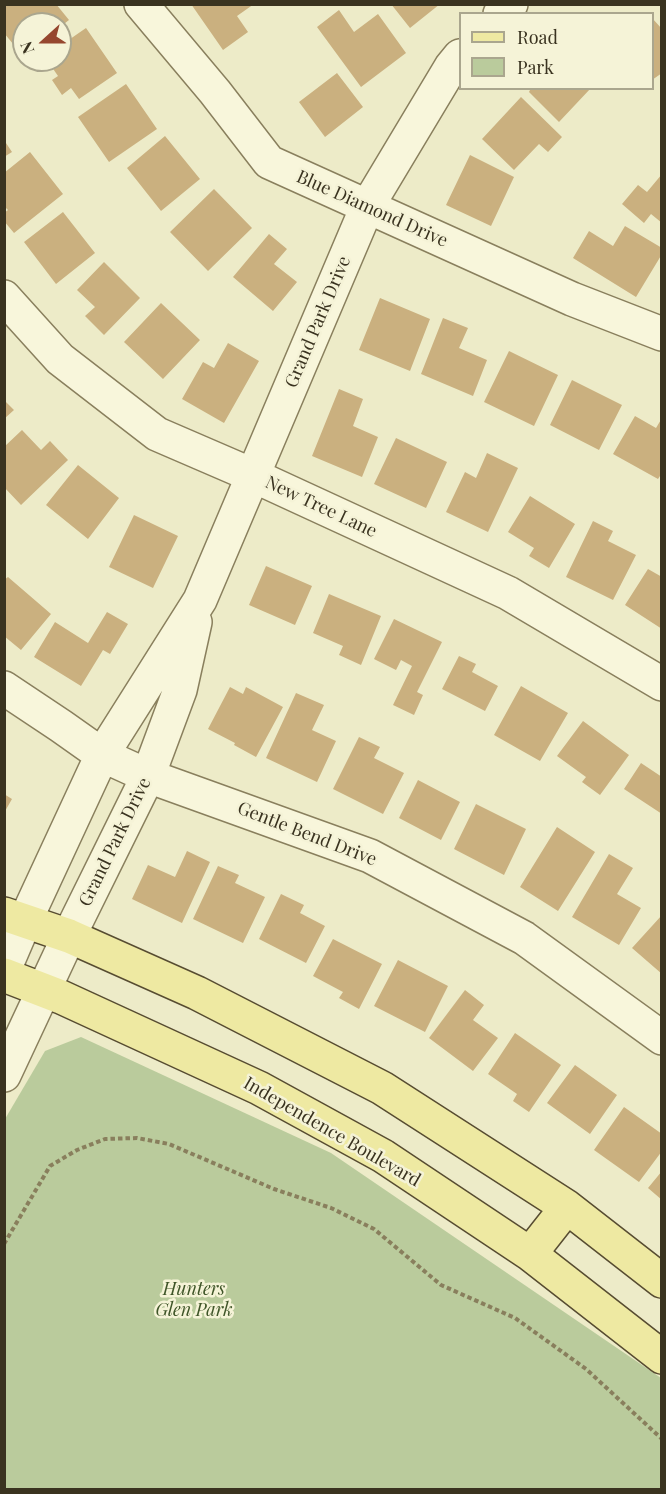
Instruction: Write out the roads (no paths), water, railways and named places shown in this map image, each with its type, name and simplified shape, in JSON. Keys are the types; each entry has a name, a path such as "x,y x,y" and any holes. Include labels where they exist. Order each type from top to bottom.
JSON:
{"main road":[{"path":"15,918 69,936 197,993 382,1088 567,1207 662,1281"},
{"name":"Independence Boulevard","path":"4,973 259,1088 383,1156 530,1254 662,1357"},
{"path":"530,1254 567,1207"}],"street":[{"name":"Blue Diamond Drive","path":"141,4 215,92 269,162 572,299 662,334"},
{"name":"Grand Park Drive","path":"4,973 15,918 102,755 200,600 367,207 459,57"},
{"name":"New Tree Lane","path":"4,297 60,359 157,434 252,475 508,593 662,684"},
{"name":"Grand Park Drive","path":"4,1075 148,776 180,690 200,600"},
{"name":"Gentle Bend Drive","path":"4,688 102,755 148,776 370,856 524,938 662,1038"}],"park label":[{"name":"Hunters Glen Park","path":"194,1299"}]}
